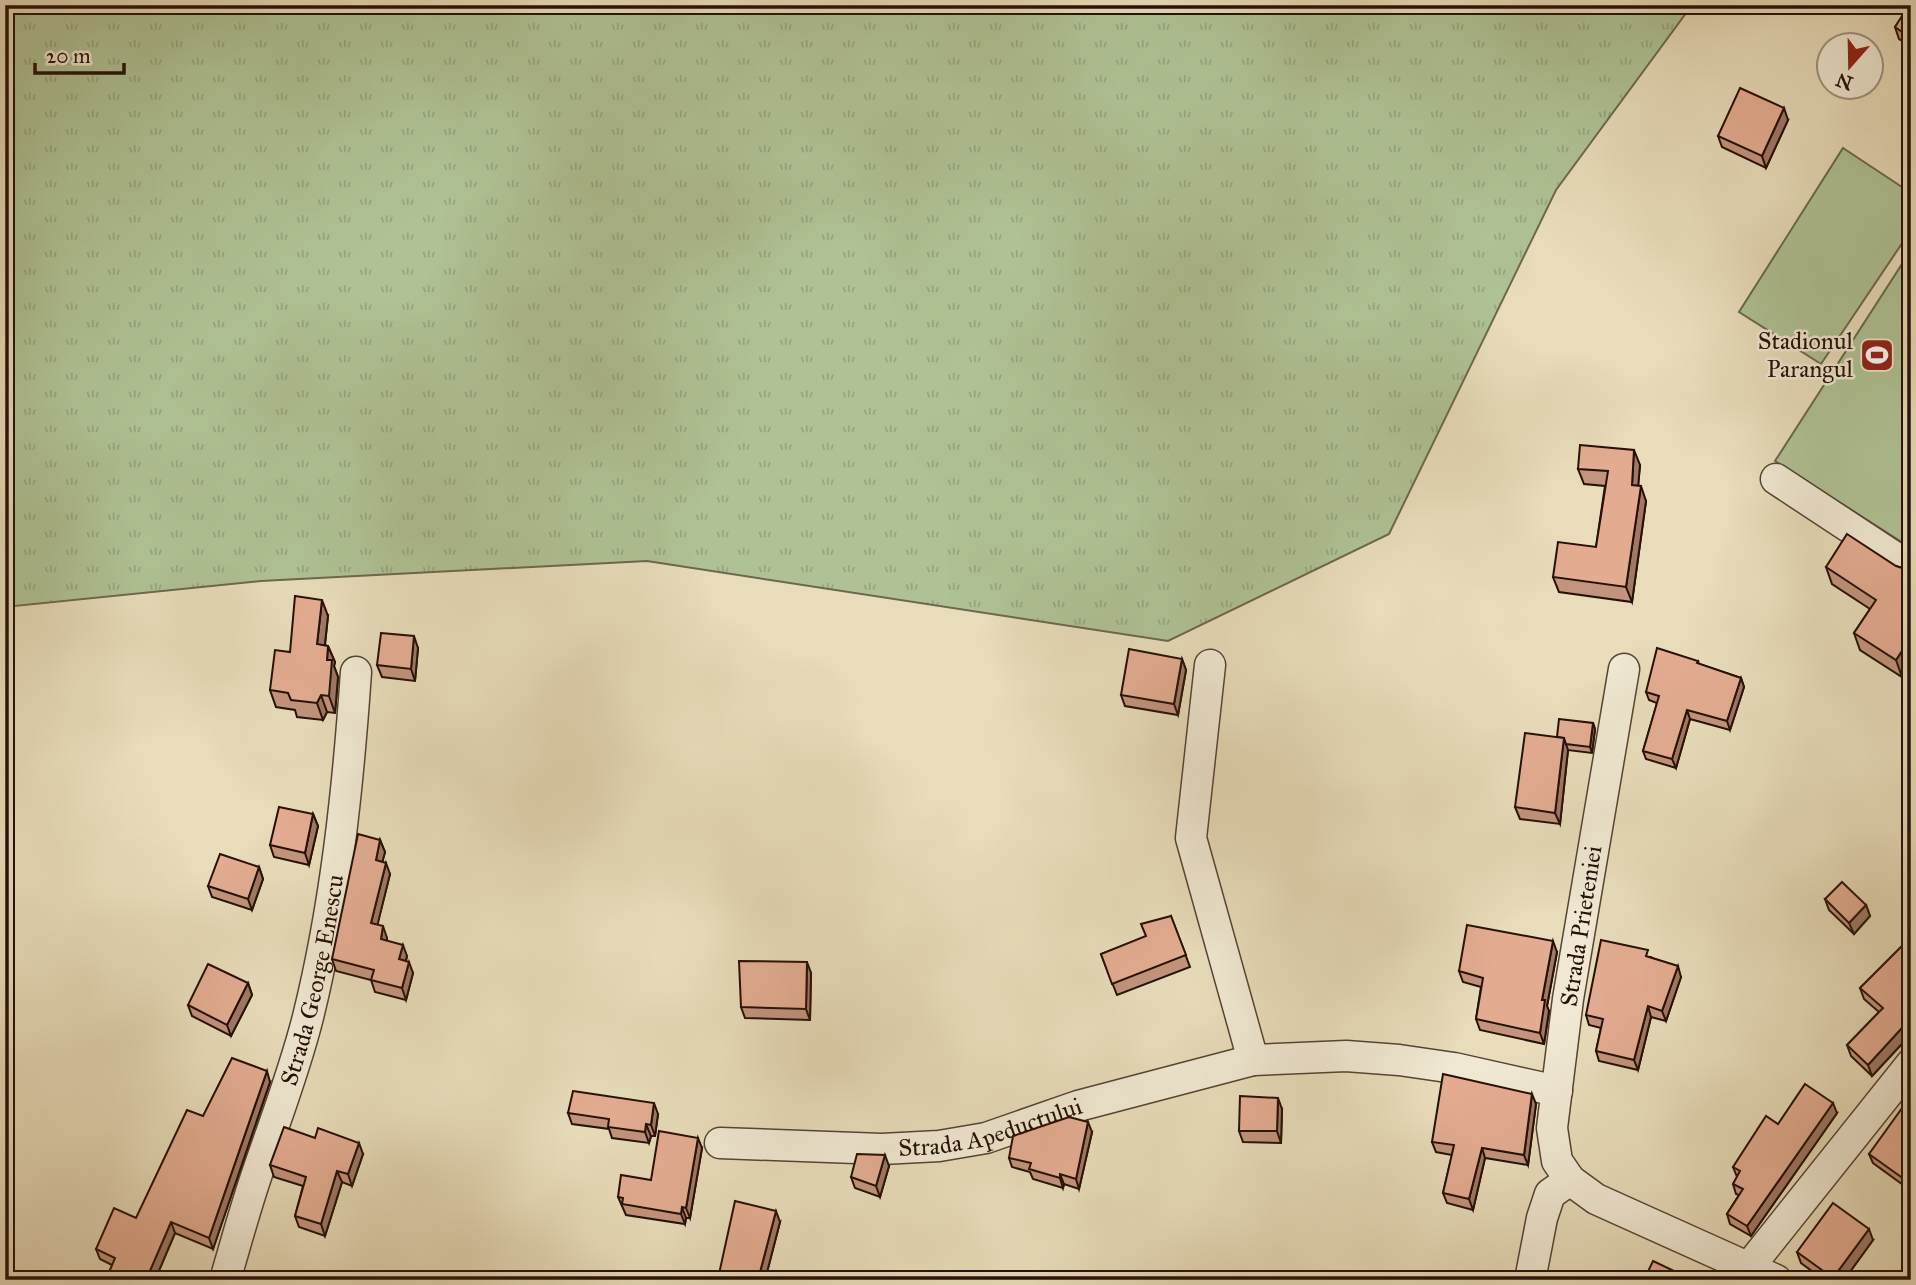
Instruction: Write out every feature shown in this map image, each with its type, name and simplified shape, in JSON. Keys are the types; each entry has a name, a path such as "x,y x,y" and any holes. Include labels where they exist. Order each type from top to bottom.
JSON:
{"street":[{"path":"1776,480 1911,568"},
{"path":"1210,665 1191,838 1253,1060"},
{"name":"Strada Prieteniei","path":"1624,669 1568,999 1552,1128 1556,1161 1570,1180 1596,1199 1746,1273 1776,1280"},
{"name":"Strada George Enescu","path":"225,1280 258,1169 287,1093 328,923 350,760 356,672"},
{"name":"Strada Apeductului","path":"720,1143 883,1149 939,1146 986,1138 1077,1106 1253,1060 1346,1056 1399,1060 1454,1068 1557,1091"},
{"path":"1746,1273 1911,1064"},
{"path":"1530,1280 1542,1218 1550,1194 1570,1180"}],"green space":[{"path":"5,5 1692,5 1556,190 1389,534 1168,641 647,561 261,581 5,607"},
{"path":"1843,148 1911,193 1911,230 1821,364 1739,312"},
{"name":"Stadionul Parangul","path":"1911,250 1911,548 1775,461"}],"building":[{"path":"1911,5 1911,38 1895,27"},
{"path":"1740,88 1784,108 1762,156 1718,136"},
{"path":"1580,445 1634,450 1632,485 1641,486 1626,587 1553,577 1558,542 1596,547 1608,471 1578,469"},
{"path":"1847,534 1896,566 1905,569 1911,566 1911,637 1896,660 1854,633 1876,600 1826,567"},
{"path":"295,596 322,600 317,644 328,646 327,660 332,660 329,696 321,695 317,703 291,700 288,693 270,690 275,650 290,652"},
{"path":"381,633 414,636 411,669 377,665"},
{"path":"1657,648 1741,678 1727,721 1687,710 1672,759 1643,751 1659,696 1646,692"},
{"path":"1129,649 1182,659 1174,704 1121,695"},
{"path":"1559,719 1593,723 1590,747 1566,744 1564,738 1557,737"},
{"path":"1525,733 1564,738 1555,813 1515,807"},
{"path":"279,807 313,814 305,853 270,845"},
{"path":"358,834 380,840 376,860 386,863 371,923 383,926 381,939 403,945 399,959 409,962 402,988 371,980 374,970 332,959"},
{"path":"220,854 259,867 248,899 208,886"},
{"path":"1842,882 1866,905 1849,923 1825,899"},
{"path":"1171,916 1186,955 1112,984 1101,954 1146,936 1141,924"},
{"path":"1467,925 1553,941 1542,1000 1545,1000 1540,1033 1476,1019 1483,978 1459,971"},
{"path":"1911,937 1911,1018 1868,1065 1847,1045 1883,1008 1860,988"},
{"path":"1601,940 1648,950 1646,956 1678,966 1662,1011 1648,1006 1634,1060 1596,1051 1603,1019 1586,1015"},
{"path":"739,961 807,962 806,1009 741,1007"},
{"path":"208,964 248,983 227,1025 188,1005"},
{"path":"232,1058 267,1071 209,1238 171,1222 146,1280 106,1280 115,1258 96,1249 114,1208 136,1218 187,1110 203,1116"},
{"path":"1443,1074 1532,1094 1524,1155 1482,1148 1469,1199 1443,1193 1454,1145 1432,1142"},
{"path":"1805,1084 1833,1103 1747,1226 1727,1214 1743,1189 1733,1184 1740,1171 1733,1167 1766,1116 1778,1124"},
{"path":"573,1091 654,1103 651,1125 646,1124 645,1132 608,1127 609,1119 568,1113"},
{"path":"1240,1096 1278,1098 1277,1131 1239,1131"},
{"path":"1905,1104 1911,1109 1911,1184 1869,1154"},
{"path":"1069,1117 1088,1122 1076,1179 1060,1174 1060,1178 1029,1169 1031,1163 1009,1158 1013,1136"},
{"path":"284,1127 315,1138 318,1128 359,1143 348,1174 337,1171 321,1224 295,1216 306,1177 270,1165"},
{"path":"659,1131 698,1138 686,1208 682,1207 681,1214 622,1204 623,1198 618,1197 621,1175 651,1180"},
{"path":"857,1154 885,1155 876,1186 851,1177"},
{"path":"735,1201 776,1211 758,1280 719,1274"},
{"path":"1833,1203 1869,1229 1833,1278 1797,1252"},
{"path":"1653,1261 1693,1280 1644,1280"}],"place":[{"name":"Stadionul Parangul","path":"1877,355"}]}
